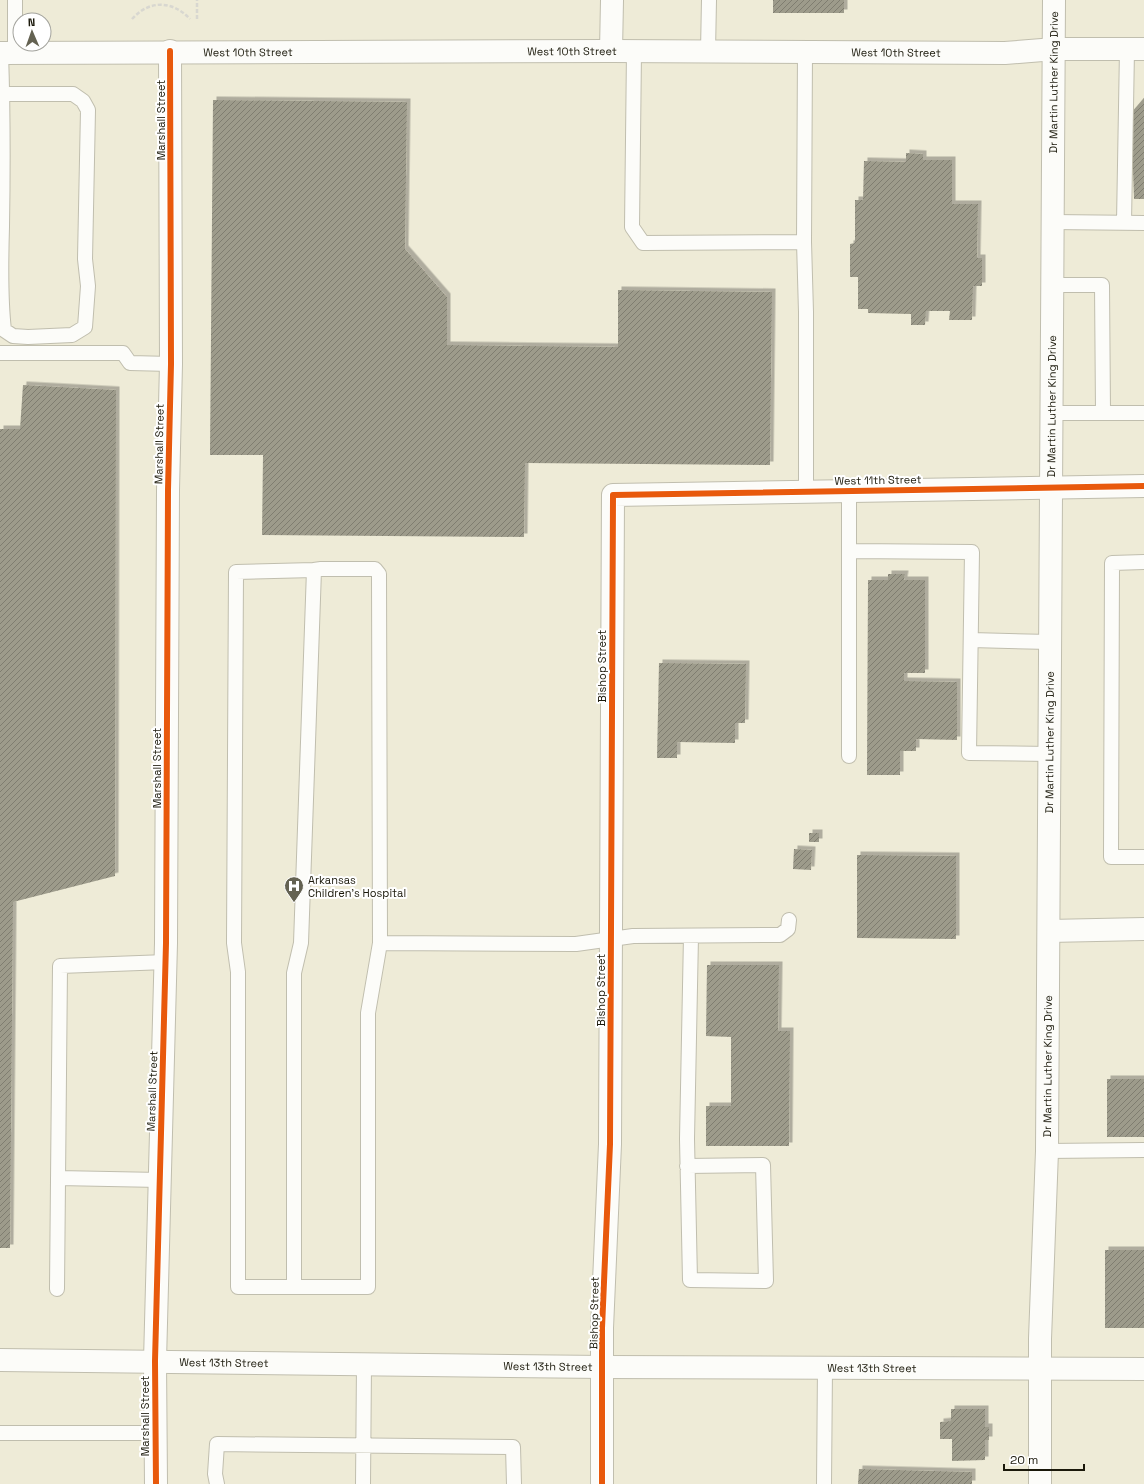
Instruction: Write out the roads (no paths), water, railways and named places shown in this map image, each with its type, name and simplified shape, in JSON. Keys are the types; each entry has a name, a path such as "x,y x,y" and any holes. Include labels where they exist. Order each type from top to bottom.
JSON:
{"street":[{"path":"611,51 612,0"},
{"name":"Dr Martin Luther King Drive","path":"1040,1484 1041,1369 1047,1151 1054,0"},
{"name":"West 10th Street","path":"5,53 170,51 805,51 1005,53 1054,50 1136,50"},
{"name":"Marshall Street","path":"156,1484 155,1361 166,962 168,490 171,364 170,51"},
{"name":"West 11th Street","path":"613,495 1144,486"},
{"name":"Bishop Street","path":"602,1484 602,1328 610,1144 613,495"},
{"path":"1049,931 1144,930"},
{"name":"West 13th Street","path":"0,1360 603,1367 1144,1369"}],"lane":[{"path":"2,94 73,94 83,101 88,110 85,259 88,286 86,320 85,327 72,335 28,337 13,336 4,330 1,320 2,94 5,53 16,0"},
{"path":"708,51 709,0"},
{"path":"1124,222 1136,50"},
{"path":"634,51 632,227 643,243 804,242"},
{"path":"805,51 804,242 806,312 806,492"},
{"path":"1052,222 1144,223"},
{"path":"1052,285 1102,285 1102,412"},
{"path":"0,353 123,353 130,363 171,364"},
{"path":"1051,413 1144,413"},
{"path":"849,491 849,756"},
{"path":"850,551 972,552 969,753 1049,754"},
{"path":"1144,562 1112,563 1111,850 1111,857 1144,857"},
{"path":"375,569 379,574 380,943 368,1013 368,1287 238,1287 238,972 234,943 236,572 375,569"},
{"path":"294,1286 294,972 301,943 314,570"},
{"path":"971,640 1050,642"},
{"path":"380,943 576,944 611,937 780,935 788,928 789,920"},
{"path":"687,1166 763,1165 766,1281 690,1280 687,1166 691,936"},
{"path":"57,1289 60,966 166,962"},
{"path":"1047,1151 1144,1150"},
{"path":"58,1178 160,1180"},
{"path":"363,1484 364,1364"},
{"path":"824,1484 825,1368"},
{"path":"0,1433 156,1433"},
{"path":"217,1484 215,1474 217,1444 513,1448 514,1484"}],"place":[{"name":"Arkansas Children's Hospital","path":"294,903"}]}
